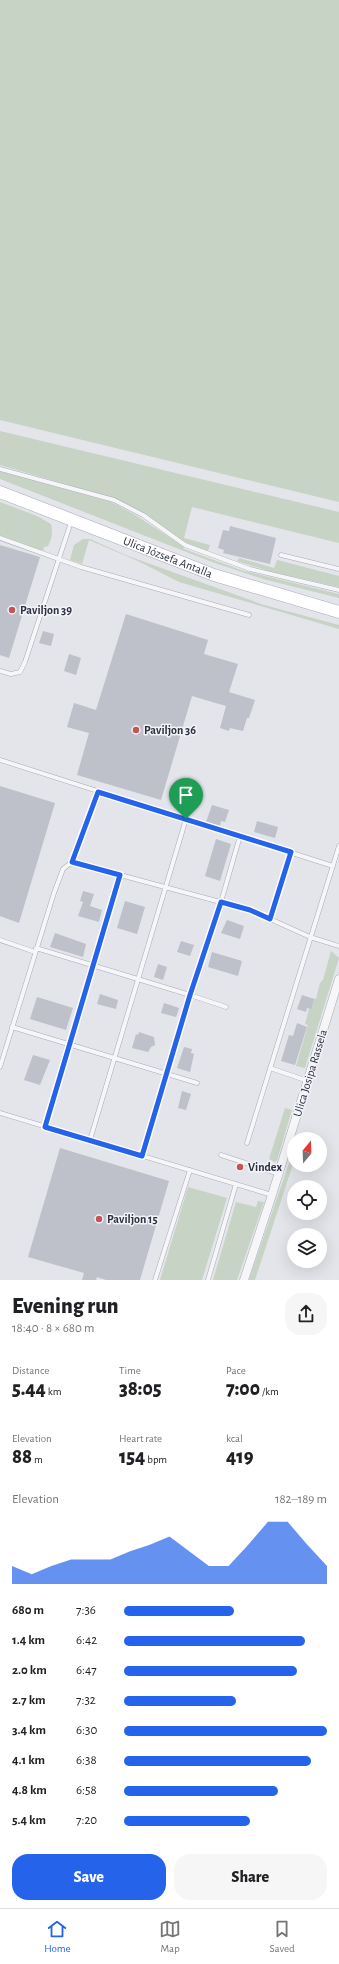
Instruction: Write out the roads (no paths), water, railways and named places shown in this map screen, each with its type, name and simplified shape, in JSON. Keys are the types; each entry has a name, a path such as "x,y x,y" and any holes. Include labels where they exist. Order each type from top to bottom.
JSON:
{"street":[{"name":"Ulica Józsefa Antalla","path":"0,492 73,519 214,575 339,612"},
{"name":"Ulica Josipa Rassela","path":"244,1280 279,1174 339,979"}],"lane":[{"path":"0,469 114,500 143,516 185,545 243,566 339,590"},
{"path":"0,672 11,674 20,672 73,519"},
{"path":"0,538 81,567 249,615"},
{"path":"281,555 339,569"},
{"path":"0,760 291,852 333,864 339,864"},
{"path":"0,1067 63,869 72,862 98,792"},
{"path":"90,1140 186,819"},
{"path":"142,1156 190,995 221,902 240,836"},
{"path":"248,1143 339,846"},
{"path":"270,919 291,852"},
{"path":"72,862 250,910 310,937 339,946"},
{"path":"45,1127 120,875"},
{"path":"0,940 94,966 190,995 226,1008"},
{"path":"12,1027 197,1083"},
{"path":"270,1068 308,1081"},
{"path":"0,1113 272,1195"},
{"path":"221,1155 279,1174"},
{"path":"155,1280 190,1170"},
{"path":"208,1280 236,1184"}],"place":[{"name":"Paviljon 39","path":"12,610"},
{"name":"Paviljon 36","path":"136,730"},
{"name":"Vindex","path":"240,1167"},
{"name":"Paviljon 15","path":"99,1219"}]}
